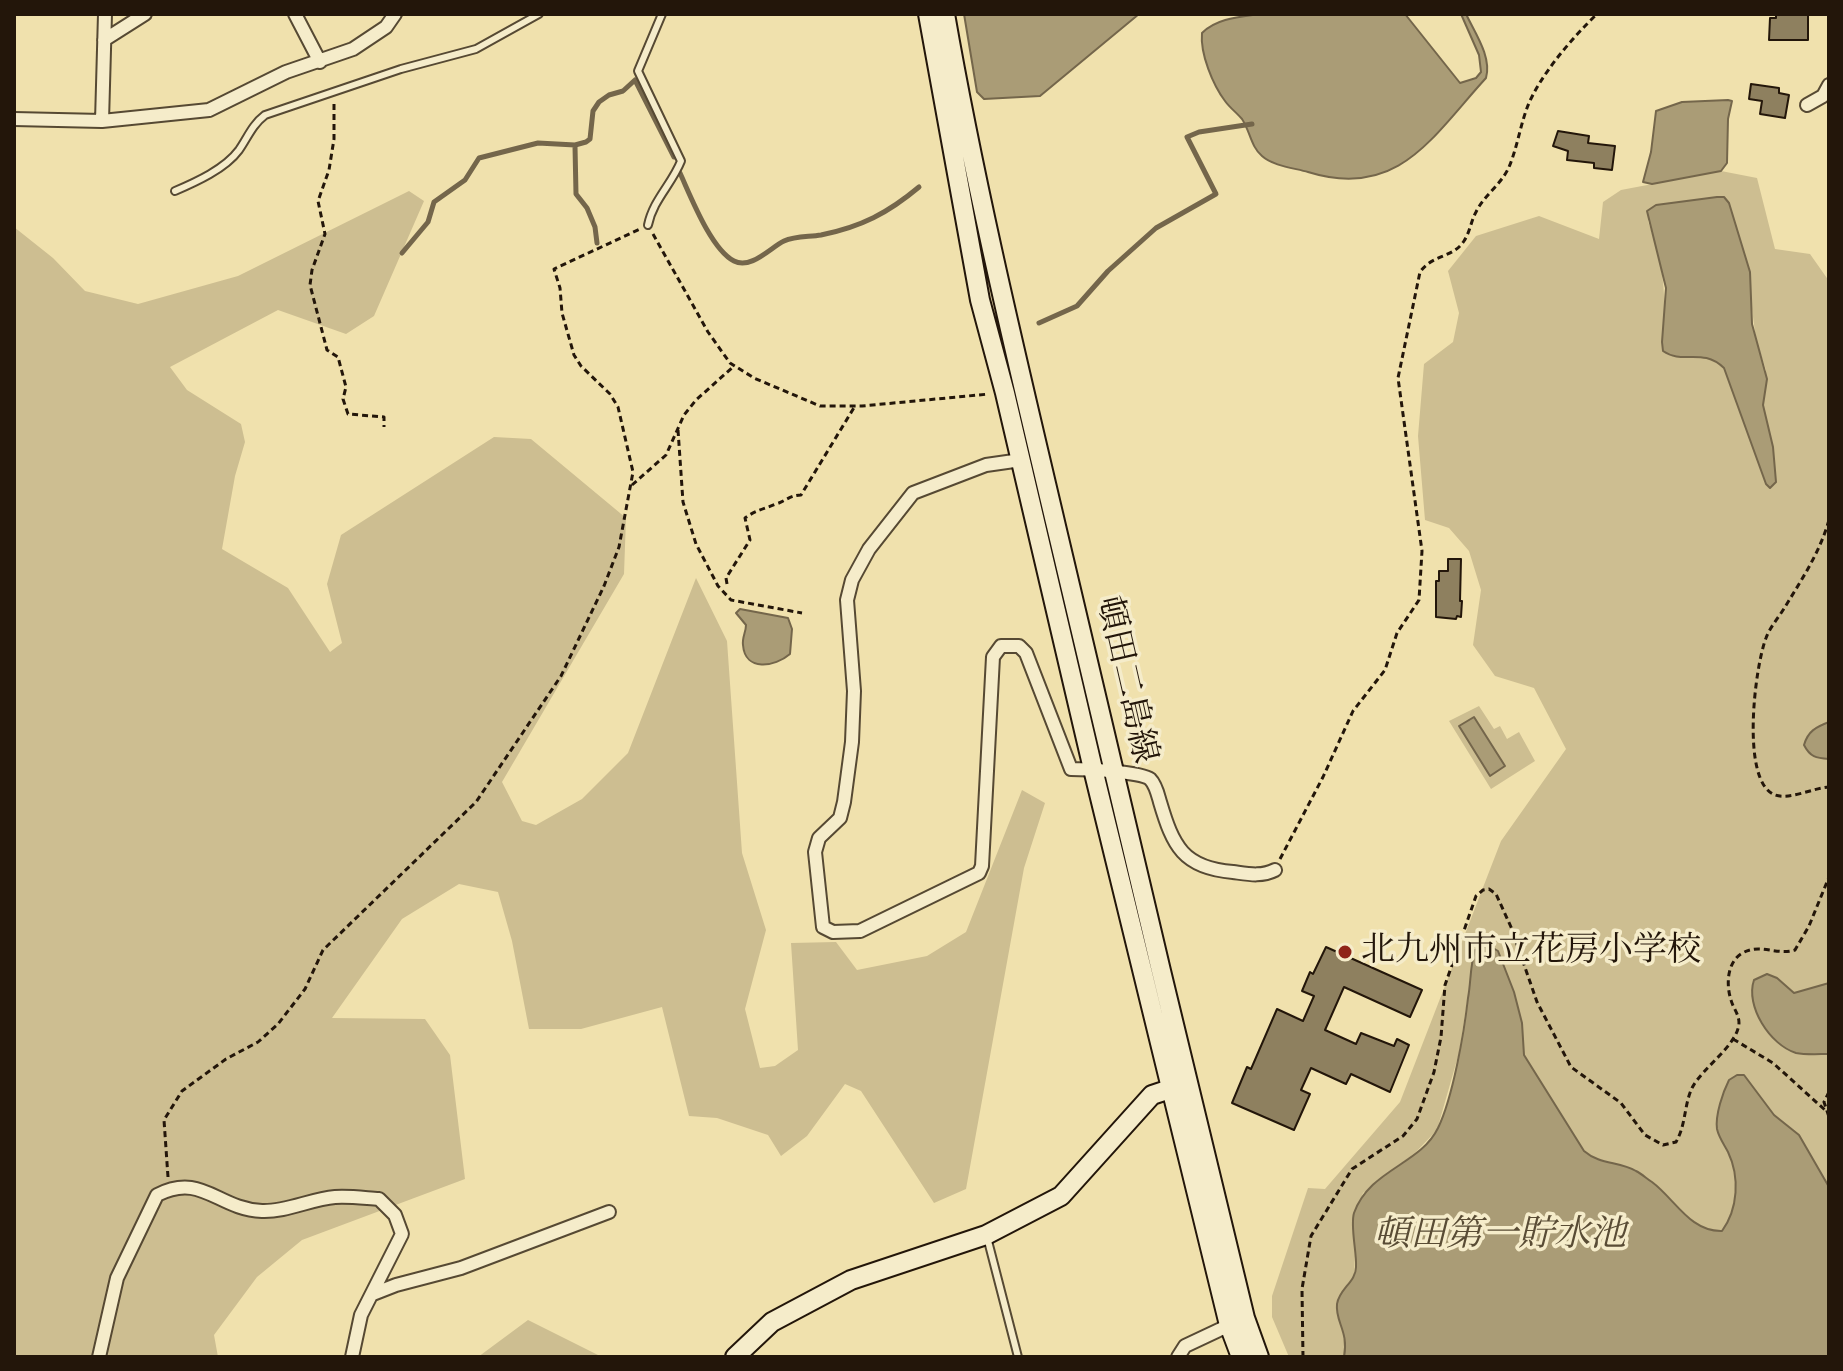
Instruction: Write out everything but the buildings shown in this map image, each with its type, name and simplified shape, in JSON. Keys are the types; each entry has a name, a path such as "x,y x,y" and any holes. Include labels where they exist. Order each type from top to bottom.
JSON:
{"main road":[{"name":"頓田二島線","path":"928,14 980,300 1005,393 1093,769 1180,1086"},
{"name":"頓田二島線","path":"945,14 963,117 1001,292 1113,774 1180,1086 1237,1321 1241,1357"},
{"path":"735,1357 772,1322 851,1280 986,1235 1061,1196 1152,1095 1180,1086"},
{"name":"頓田二島線","path":"1237,1321 1259,1357"}],"street":[{"path":"102,121 105,14"},
{"path":"104,40 145,14"},
{"path":"295,14 320,62"},
{"path":"14,119 102,121 209,110 286,72 353,49 386,27 395,14"},
{"path":"1807,105 1823,96 1829,85"},
{"path":"1021,460 986,465 913,493 869,549 852,580 847,600 852,742 844,802 840,818 819,838 815,852 823,927 833,932 860,931 979,873 987,783 990,681 993,657 1001,646 1019,646 1026,653 1071,769 1136,774 1150,779 1156,788 1170,837 1189,858 1209,870 1265,875 1275,870"},
{"path":"99,1357 117,1278 157,1195 168,1189 194,1186 228,1204 263,1211 336,1197 379,1199 395,1215 402,1234 361,1315 352,1357"},
{"path":"373,1294 461,1268 609,1212"},
{"path":"1178,1357 1185,1346 1237,1321"}],"lane":[{"path":"175,191 223,165 238,152 255,122 265,115 401,69 476,49 539,14"},
{"path":"648,225 651,211 676,175 681,161 638,71 662,14"},
{"path":"986,1235 1018,1357"}],"path":[{"path":"1275,870 1353,711 1385,670 1397,633 1419,600 1422,551 1398,378 1420,272 1427,262 1454,251 1464,241 1477,209 1501,184 1535,91 1568,46 1597,14"},
{"path":"333,93 334,139 329,170 318,201 325,234 310,285 327,350 338,357 346,387 343,399 348,414 384,417 384,427"},
{"path":"168,1189 164,1120 182,1091 226,1059 258,1042 278,1024 305,989 323,950 476,802 561,676 588,623 619,547 633,472 618,407 574,355 554,269 648,225 708,332 734,366 754,378 820,406 855,406 1005,393"},
{"path":"631,486 661,462 696,400 734,366"},
{"path":"727,584 726,578 750,540 745,518 759,508 801,495 855,406"},
{"path":"678,430 683,502 696,544 718,586 731,600 802,613"},
{"path":"1829,520 1821,546 1766,638 1753,710 1756,763 1771,794 1781,797 1829,787"},
{"path":"1303,1357 1302,1289 1311,1236 1352,1169 1403,1136 1417,1119 1434,1072 1441,1037 1445,985 1476,896 1489,889 1496,894 1537,1002 1571,1067 1621,1103 1645,1135 1663,1145 1676,1142 1684,1129 1692,1089 1739,1026 1728,976 1732,963 1738,955 1750,949 1763,947 1786,953 1795,950 1809,926 1829,877"},
{"path":"1733,1038 1773,1063 1829,1117"},
{"path":"1825,1110 1824,1102 1829,1092"}],"shaded area":[{"path":"1721,171 1757,178 1775,249 1810,254 1829,281 1829,722 1814,728 1807,736 1817,758 1829,759 1829,983 1794,993 1777,978 1752,987 1752,996 1760,1018 1811,1054 1829,1054 1829,1187 1806,1146 1774,1115 1743,1075 1725,1088 1719,1118 1720,1137 1732,1163 1735,1183 1734,1203 1722,1231 1705,1230 1694,1223 1661,1189 1635,1170 1594,1160 1584,1151 1524,1055 1522,1023 1502,959 1494,947 1488,945 1475,950 1459,1053 1437,1130 1416,1152 1363,1193 1353,1219 1356,1235 1354,1277 1349,1282 1338,1312 1347,1341 1344,1357 1289,1357 1272,1317 1272,1296 1308,1188 1325,1189 1400,1102 1501,841 1566,749 1534,688 1495,676 1473,645 1481,590 1469,551 1449,528 1425,520 1418,436 1424,364 1453,342 1459,313 1448,271 1476,236 1539,216 1599,239 1603,202 1621,190","holes":["1724,197 1729,203 1756,340 1766,370 1763,405 1773,447 1766,484 1724,368 1715,359 1662,342 1663,280 1648,221 1656,205"]},
{"path":"409,191 424,201 374,316 346,334 278,310 170,367 187,390 241,424 245,442 235,476 222,549 288,588 330,652 342,643 327,584 341,535 494,437 531,439 626,518 624,574 502,782 522,821 536,825 582,799 628,753 696,578 727,641 742,853 766,930 745,1009 760,1068 775,1066 798,1050 791,943 836,942 857,970 927,956 966,932 1022,790 1045,803 1024,868 966,1189 934,1203 861,1091 845,1084 807,1136 781,1156 768,1135 717,1118 689,1116 662,1007 581,1029 529,1029 512,941 498,892 459,884 402,919 332,1018 425,1019 450,1055 465,1179 302,1240 257,1277 214,1335 218,1357 14,1357 14,227 53,258 85,291 138,304 238,276"},
{"path":"1479,706 1494,729 1500,726 1507,739 1519,732 1535,761 1491,789 1449,721"},
{"path":"528,1320 602,1357 478,1357"}],"water":[{"path":"964,14 1139,14 1040,96 984,99 977,92"},
{"path":"1261,14 1405,14 1460,83 1476,78 1481,72 1479,55 1461,14 1466,14 1485,54 1486,78 1430,141 1390,170 1366,177 1339,178 1284,166 1267,159 1255,148 1242,119 1216,87 1203,50 1202,33 1208,28 1229,19"},
{"path":"1732,101 1728,119 1727,163 1721,171 1652,184 1643,182 1651,152 1656,111 1682,102"},
{"path":"1724,197 1729,203 1750,272 1752,324 1767,379 1763,405 1773,447 1776,482 1770,488 1724,368 1708,358 1678,357 1663,351 1666,288 1647,211 1656,205"},
{"path":"740,609 788,618 792,629 790,654 769,664 749,660 743,645 746,625 736,613"},
{"path":"1474,717 1505,766 1490,776 1459,726"},
{"path":"1829,722 1829,759 1814,756 1804,745 1806,740 1813,730"},
{"name":"頓田第一貯水池","path":"1488,945 1498,951 1514,992 1522,1023 1524,1055 1584,1151 1596,1159 1630,1168 1640,1174 1701,1226 1722,1231 1736,1193 1732,1162 1717,1123 1729,1080 1744,1075 1774,1115 1799,1135 1829,1187 1829,1357 1344,1357 1345,1340 1337,1304 1355,1272 1354,1213 1371,1186 1420,1151 1438,1128 1457,1064 1475,950"},
{"path":"1767,974 1777,978 1794,993 1829,983 1829,1054 1796,1053 1786,1049 1769,1033 1756,1012 1752,990 1754,980"}],"waterway":[{"path":"402,253 428,222 434,202 465,180 479,158 538,143 575,145 586,142 590,139 593,111 599,102 623,91 635,80 674,157"},
{"path":"1039,323 1077,306 1108,271 1156,228 1216,194 1187,137 1199,132 1252,124"},
{"path":"575,146 576,194 587,208 595,227 597,243"},
{"path":"680,173 717,246 740,263 754,260 788,239 821,235 861,223 885,212 919,187"}],"place":[{"name":"北九州市立花房小学校","path":"1345,952"}]}
